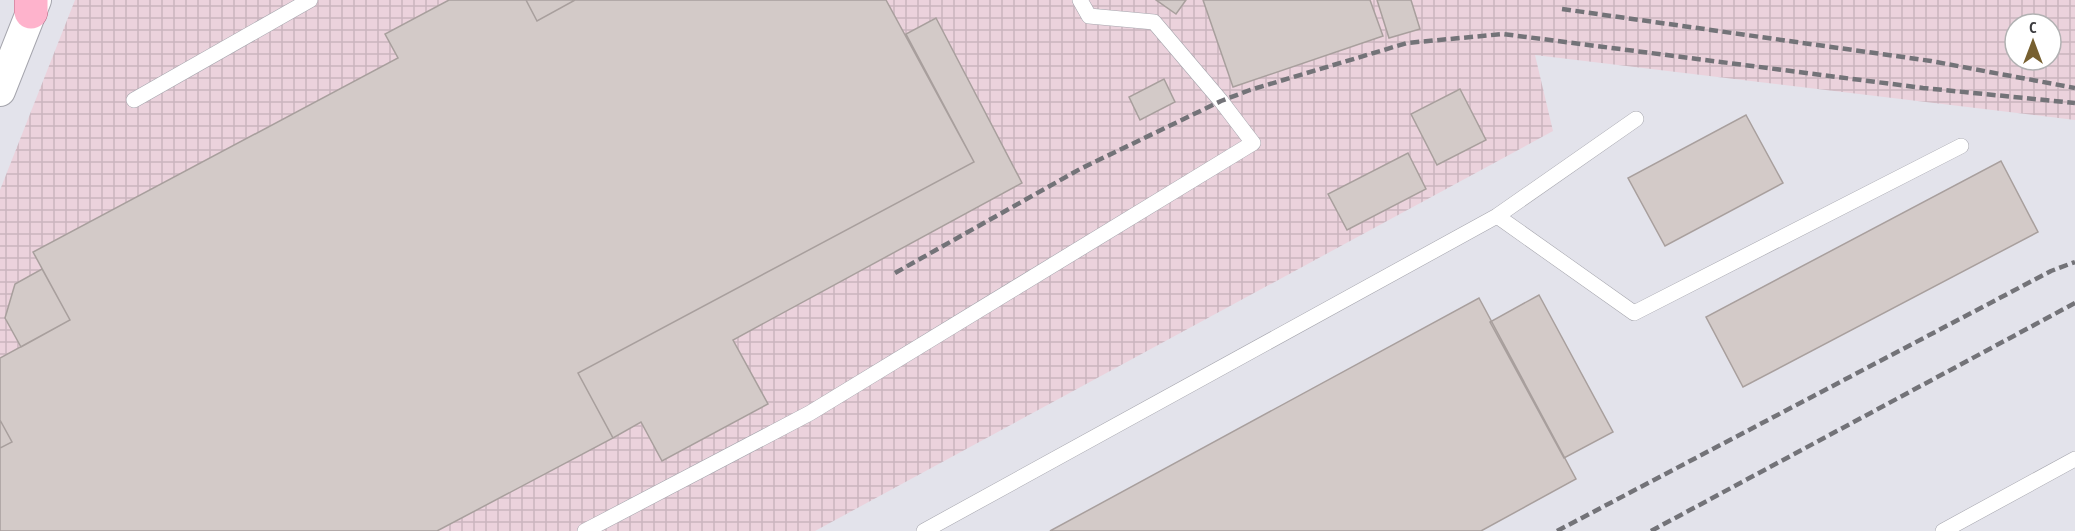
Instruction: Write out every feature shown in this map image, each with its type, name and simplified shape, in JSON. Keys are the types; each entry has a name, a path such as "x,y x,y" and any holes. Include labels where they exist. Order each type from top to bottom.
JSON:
{"street":[{"path":"0,91 33,4"}],"lane":[{"path":"134,100 310,0"},
{"path":"585,531 810,413 1253,143 1221,101 1154,22 1089,16 1080,0"},
{"path":"924,531 1497,216 1636,119"},
{"path":"1497,216 1634,313 1961,146"},
{"path":"1943,531 2075,459"}],"shaded area":[{"path":"75,0 2075,0 2075,120 1535,55 1553,131 815,531 0,531 0,190"}],"building":[{"path":"449,0 526,0 537,21 575,0 886,0 974,162 578,373 613,438 437,531 0,531 0,448 12,442 0,420 0,358 70,320 33,252 398,58 385,34"},
{"path":"526,0 575,0 537,21"},
{"path":"1156,0 1186,0 1176,14"},
{"path":"1203,0 1370,0 1383,36 1233,87"},
{"path":"1377,0 1411,0 1420,29 1389,38"},
{"path":"936,18 1022,183 733,340 768,404 662,461 641,422 613,438 578,373 974,162 906,34"},
{"path":"1164,79 1175,102 1140,120 1129,97"},
{"path":"1460,89 1486,140 1437,165 1411,114"},
{"path":"1746,115 1783,183 1665,246 1628,178"},
{"path":"1408,153 1426,189 1347,230 1328,194"},
{"path":"2001,161 2038,232 1743,387 1706,317"},
{"path":"42,269 70,320 21,347 5,318 15,284"},
{"path":"1539,295 1613,432 1564,458 1490,322"},
{"path":"1479,298 1576,479 1481,531 1050,531"},
{"path":"0,420 12,442 0,448"}],"railway":[{"path":"1562,9 1931,61 2075,88"},
{"path":"895,273 1080,169 1221,101 1250,90 1407,43 1503,34 1923,88 2075,103"},
{"path":"1557,531 2051,271 2075,262"},
{"path":"1651,531 2075,303"}]}
